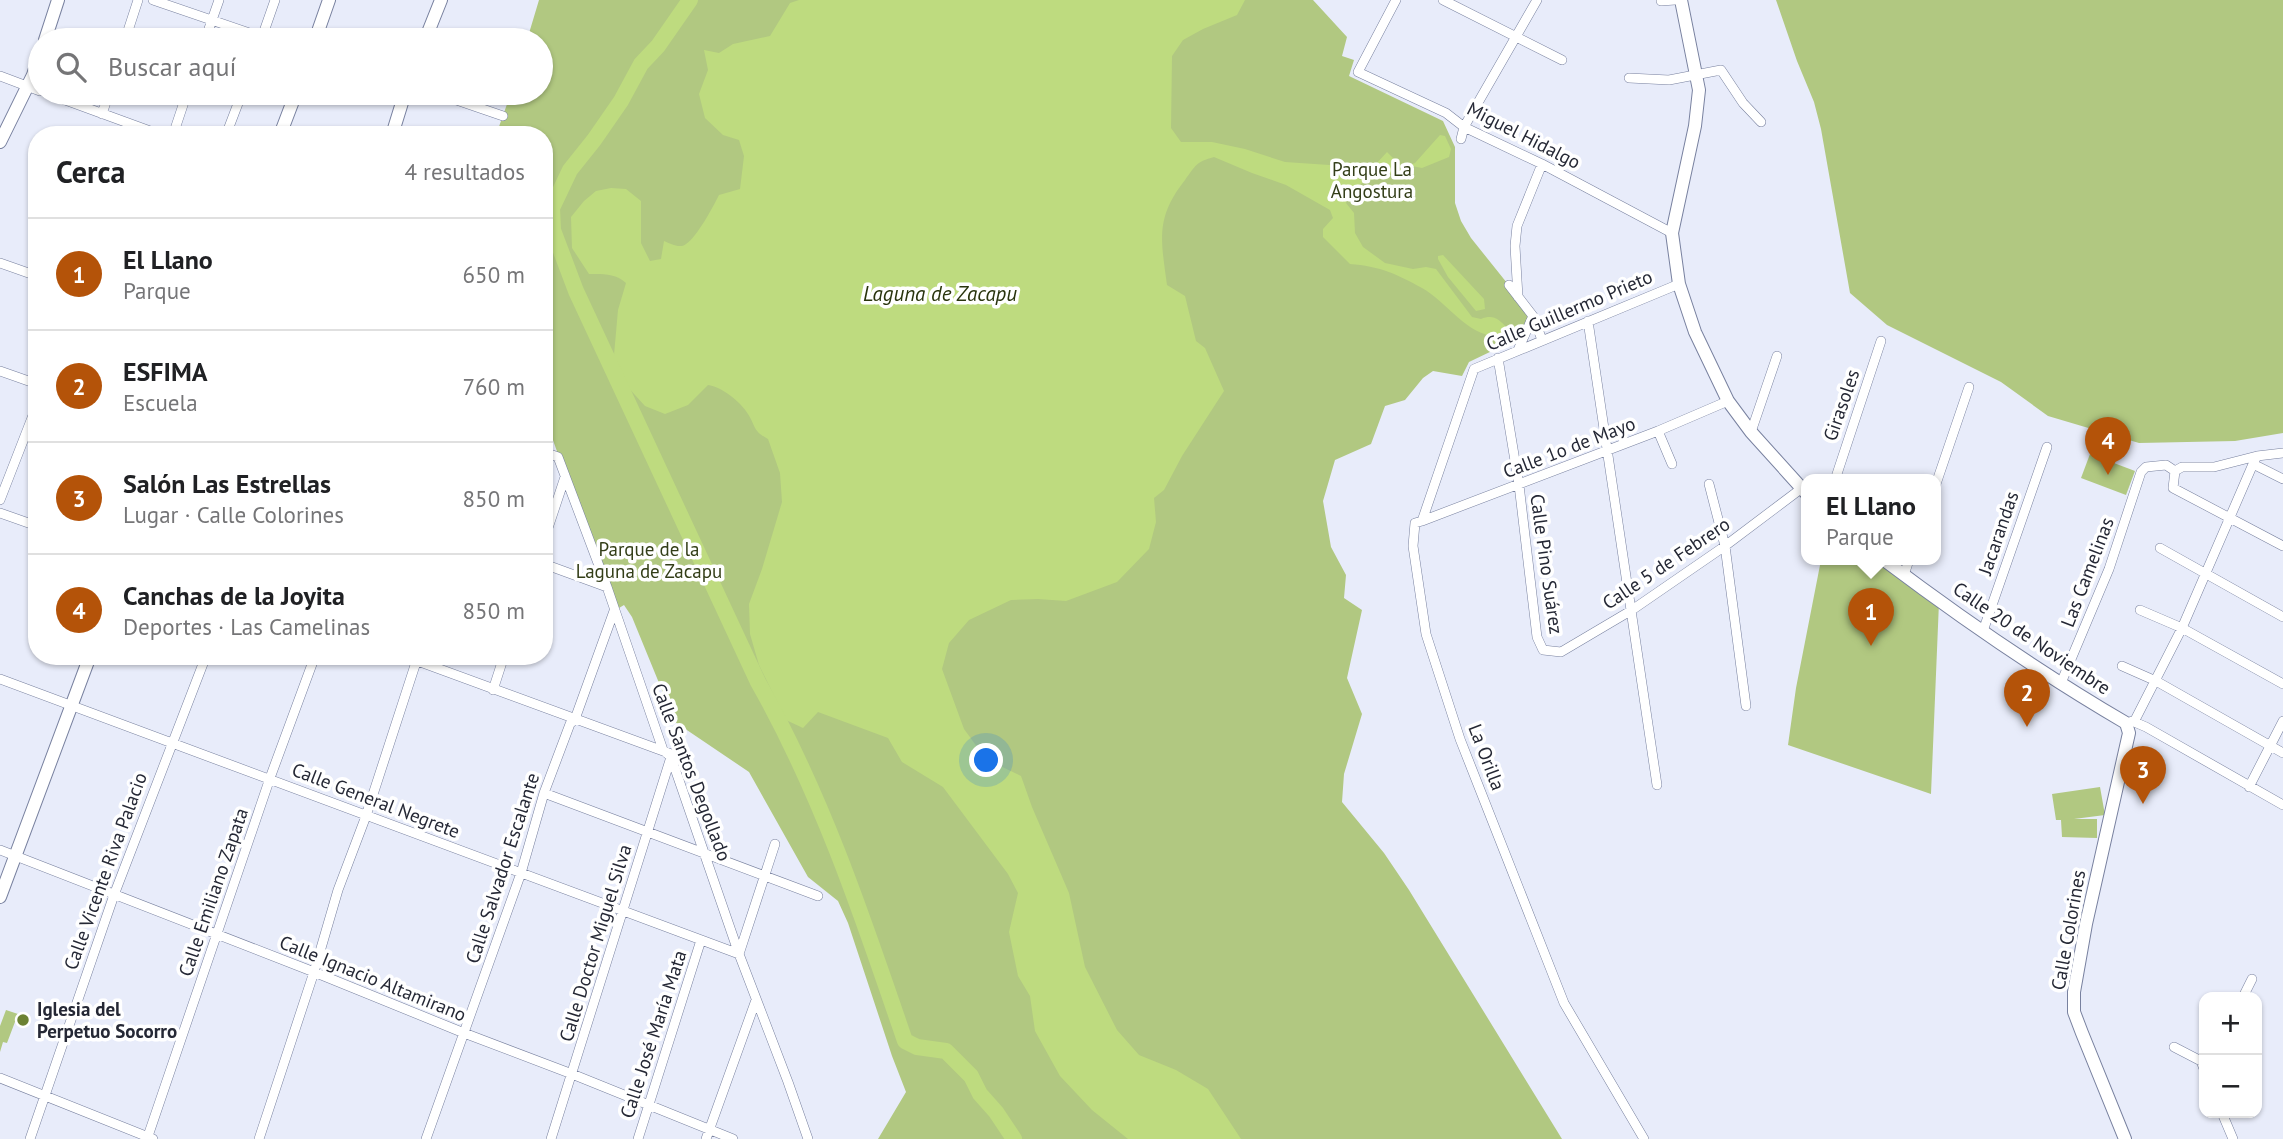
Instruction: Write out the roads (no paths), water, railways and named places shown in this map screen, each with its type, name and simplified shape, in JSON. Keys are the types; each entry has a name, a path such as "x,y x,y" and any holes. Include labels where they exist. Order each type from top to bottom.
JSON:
{"main road":[{"path":"49,28 58,0"},
{"path":"320,28 330,0"},
{"path":"430,28 441,0"},
{"path":"1678,0 1699,90 1695,126 1672,233 1679,284 1695,332 1728,401 1751,432 1801,487"},
{"path":"0,142 28,98"},
{"path":"283,126 291,105"},
{"path":"395,126 401,105"},
{"name":"Calle 20 de Noviembre","path":"1891,565 1983,631 2130,726"},
{"path":"0,897 87,665"},
{"name":"Calle Colorines","path":"2125,1139 2074,1012 2074,992 2086,924 2130,726"}],"street":[{"path":"129,28 138,0"},
{"path":"153,0 232,28"},
{"path":"209,28 219,0"},
{"path":"267,28 275,0"},
{"name":"Miguel Hidalgo","path":"1396,0 1358,72 1446,113 1464,127 1542,164 1672,233"},
{"path":"1443,0 1562,60"},
{"path":"1461,139 1464,127 1537,0"},
{"path":"1661,1 1678,0"},
{"path":"1629,78 1669,80 1721,70 1743,103 1761,122"},
{"path":"0,76 28,86"},
{"path":"78,105 136,126"},
{"path":"102,114 105,105"},
{"path":"176,126 183,105"},
{"path":"229,126 237,105"},
{"path":"471,105 503,116"},
{"path":"1518,297 1515,246 1517,226 1542,164"},
{"path":"0,263 28,273"},
{"name":"Calle Guillermo Prieto","path":"1474,369 1679,284"},
{"path":"1509,285 1533,316 1542,340"},
{"path":"1518,350 1533,316"},
{"path":"1588,321 1657,785"},
{"name":"Girasoles","path":"1837,474 1881,341"},
{"path":"1751,432 1777,356"},
{"name":"Calle Pino Suárez","path":"1498,358 1518,485 1537,637 1544,650"},
{"name":"La Orilla","path":"1474,369 1422,521 1415,523 1413,546 1426,634 1460,739 1564,1003 1643,1139"},
{"path":"0,371 28,381"},
{"path":"1939,474 1969,387"},
{"name":"Calle 1o de Mayo","path":"1422,521 1658,431 1728,401"},
{"path":"0,500 28,428"},
{"path":"1658,431 1672,464"},
{"name":"Jacarandas","path":"1983,631 2047,447"},
{"path":"2283,453 2214,467 2182,467 2175,471 2173,488 2283,546"},
{"name":"Calle Santos Degollado","path":"553,456 558,457 607,587 663,750 671,757 738,954 789,1082 808,1139"},
{"path":"2255,460 2283,479"},
{"path":"2255,460 2182,628 2130,726 2146,727 2283,805"},
{"name":"Las Camelinas","path":"2061,683 2109,569 2141,472 2146,467 2166,465 2175,471"},
{"path":"553,513 565,477"},
{"path":"1709,484 1725,547 1746,706"},
{"name":"Calle 5 de Febrero","path":"1544,650 1561,652 1632,610 1801,492"},
{"path":"0,513 28,523"},
{"path":"2160,548 2283,617"},
{"path":"1904,575 1907,565"},
{"path":"553,567 607,587"},
{"path":"2140,610 2182,628 2283,684"},
{"name":"Calle Salvador Escalante","path":"426,1139 520,873 544,793 570,724 575,719 614,611"},
{"name":"Calle Vicente Riva Palacio","path":"30,1139 114,895 203,665"},
{"name":"Calle Emiliano Zapata","path":"149,1138 311,665"},
{"path":"259,1139 338,890 366,816 415,665"},
{"path":"434,665 493,690 685,759"},
{"path":"493,690 501,665"},
{"path":"2123,666 2156,681 2283,753"},
{"name":"Calle General Negrete","path":"0,679 738,954"},
{"path":"2249,787 2283,721"},
{"name":"Calle Doctor Miguel Silva","path":"551,1139 671,757"},
{"path":"544,793 649,830 818,896"},
{"path":"738,954 775,844"},
{"name":"Calle Ignacio Altamirano","path":"0,850 572,1074 707,1134 733,1139"},
{"name":"Calle José María Mata","path":"638,1139 701,940"},
{"path":"2246,992 2252,979"},
{"path":"707,1134 756,1000"},
{"path":"2174,1047 2199,1060"},
{"path":"0,1078 149,1138"},
{"path":"2224,1118 2233,1139"}],"water":[{"name":"Laguna de Zacapu","path":"799,0 1245,0 1237,15 1183,40 1172,56 1171,128 1181,142 1212,142 1285,162 1344,166 1360,180 1373,173 1376,164 1387,152 1401,166 1393,172 1415,163 1440,135 1445,136 1451,149 1449,157 1422,168 1412,166 1353,187 1346,203 1354,213 1355,233 1363,247 1385,263 1413,269 1436,269 1472,317 1496,318 1507,328 1505,335 1493,336 1471,328 1432,295 1404,279 1379,269 1350,264 1323,237 1323,229 1333,218 1330,210 1286,185 1214,157 1197,165 1169,206 1162,230 1163,255 1167,285 1185,296 1196,341 1205,348 1224,391 1182,456 1164,490 1154,498 1156,522 1149,549 1117,582 1066,601 1011,600 969,620 949,643 942,669 964,729 986,759 1021,776 1069,893 1085,967 1117,1030 1139,1055 1176,1070 1208,1089 1241,1139 1128,1139 1092,1110 1060,1076 1035,1031 1030,996 1018,976 1009,932 1018,893 1008,874 943,787 902,762 888,738 818,712 803,728 786,720 759,665 750,634 749,604 782,502 780,473 768,439 757,431 740,404 713,386 708,385 688,405 665,414 645,406 625,384 614,355 618,310 626,283 613,276 589,274 572,248 571,217 596,191 626,189 641,201 641,243 650,261 661,259 664,241 678,246 686,244 700,229 719,195 740,189 744,156 739,140 723,135 705,118 699,94 708,70 704,50 719,53 733,44 770,36 790,3"},
{"path":"1443,255 1484,299 1485,309 1476,311 1448,277 1438,259 1438,256"}],"waterway":[{"path":"553,206 570,170 621,101 641,64 658,46 690,0"},
{"path":"553,230 576,291 822,813 857,903 905,1041 917,1047 946,1051 971,1076 980,1094 1014,1139"}],"place":[{"name":"Canchas de la Joyita","path":"2108,475"},
{"name":"El Llano","path":"1871,646"},
{"name":"ESFIMA","path":"2027,727"},
{"name":"Salón Las Estrellas","path":"2143,804"},
{"name":"Iglesia del Perpetuo Socorro","path":"23,1020"}],"park label":[{"name":"Parque La Angostura","path":"1372,180"},
{"name":"Parque de la Laguna de Zacapu","path":"649,560"}]}
